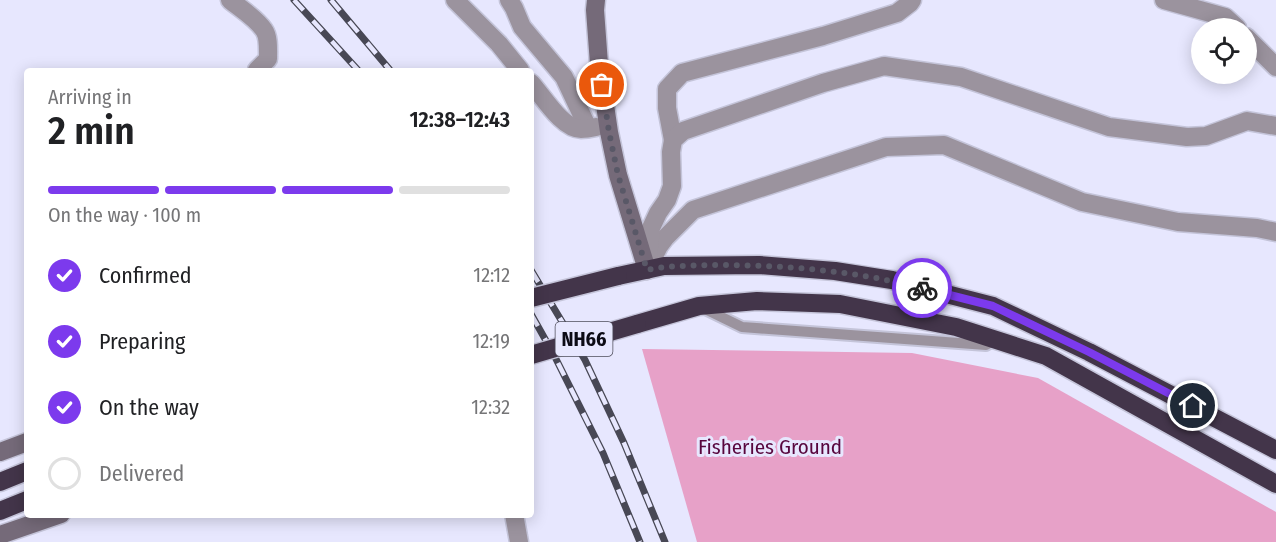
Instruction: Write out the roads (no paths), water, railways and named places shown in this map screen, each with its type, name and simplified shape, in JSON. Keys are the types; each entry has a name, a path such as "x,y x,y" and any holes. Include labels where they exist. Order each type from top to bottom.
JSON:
{"highway":[{"name":"NH66","path":"534,297 664,266 759,265 835,271 892,280 993,306 1089,352 1276,450"},
{"name":"NH66","path":"534,353 699,306 757,302 840,304 956,327 1046,356 1276,484"},
{"path":"0,482 24,472"},
{"path":"0,511 24,501"}],"street":[{"path":"230,0 265,31 268,59 259,68"},
{"path":"455,0 492,36 518,68"},
{"path":"509,0 522,27 564,77 588,128"},
{"path":"596,0 599,64 609,132 618,175 647,270"},
{"path":"647,270 651,228 672,186 673,140 667,108 667,89 682,73 823,36 897,13 912,0"},
{"path":"1164,0 1226,18"},
{"path":"1257,48 1276,67"},
{"path":"673,140 683,131 823,83 884,66 961,77 1109,127 1187,137 1206,136 1247,122 1276,126"},
{"path":"534,86 554,113 567,123 579,129 596,127 609,132"},
{"path":"647,270 659,246 693,210 886,147 944,145 1082,202 1178,222 1257,228 1276,232"},
{"path":"669,193 684,207 693,210"},
{"path":"0,452 24,443"},
{"path":"3,536 50,518"},
{"path":"515,518 519,542"}],"lane":[{"path":"699,306 742,327 986,345 996,340"}],"railway":[{"path":"294,0 356,68"},
{"path":"331,0 388,68"},
{"path":"534,275 585,360 624,443 665,542"},
{"path":"534,319 603,453 640,542"}],"park label":[{"name":"Fisheries Ground","path":"770,447"}]}
